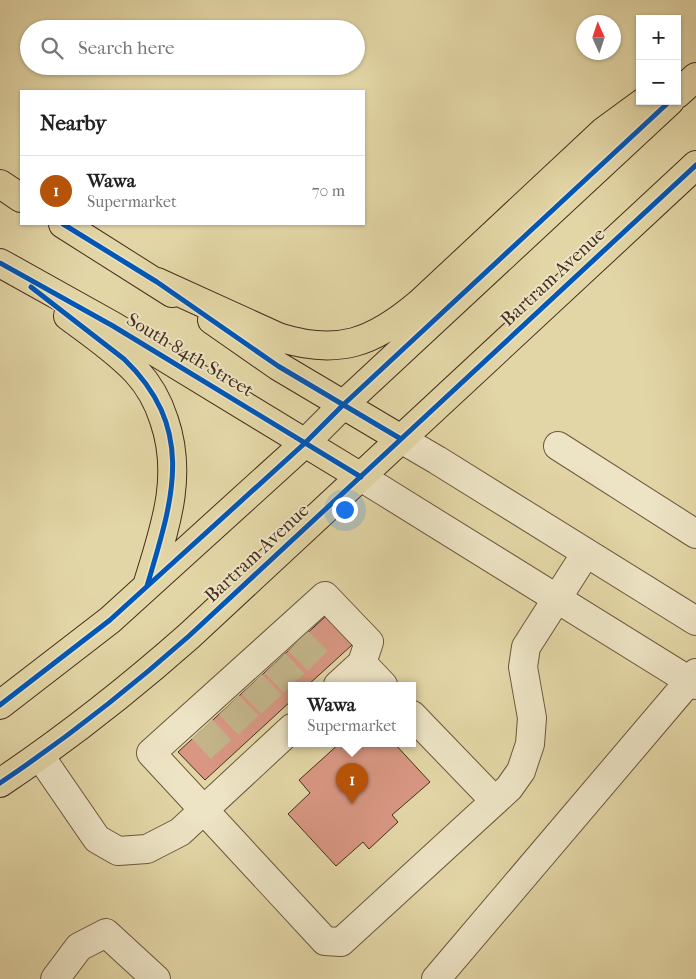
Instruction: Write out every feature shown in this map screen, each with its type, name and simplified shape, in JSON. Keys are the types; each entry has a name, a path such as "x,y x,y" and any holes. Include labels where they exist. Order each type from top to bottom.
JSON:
{"main road":[{"path":"681,74 696,63"},
{"path":"681,90 696,77"},
{"path":"157,282 278,337 298,343 332,346 348,344 363,339 391,326 420,303 604,131 640,105"},
{"path":"0,705 110,620 305,443 343,405 666,105"},
{"name":"Bartram Avenue","path":"0,783 102,710 156,665 248,583 696,165"},
{"path":"0,184 20,197"},
{"name":"South 84th Street","path":"65,225 157,282 278,366 401,439"},
{"path":"0,263 124,359 146,382 155,397 171,444 173,479 167,518 147,586"},
{"name":"South 84th Street","path":"0,263 113,326 361,477"}],"lane":[{"path":"401,439 696,621"},
{"path":"558,446 630,486 693,528"},
{"path":"361,477 556,598 694,679 436,979"},
{"path":"335,679 362,663 369,642 325,596 293,635 223,699 196,723 151,753 324,941 341,942 509,788 521,771 530,744 532,718 522,667 526,647 586,553"},
{"path":"362,663 380,682"},
{"path":"416,719 495,801"},
{"path":"40,756 97,839 118,851 147,849 180,832 203,811 236,766 263,741 288,722"},
{"path":"55,979 79,947 106,933 156,979"}],"building":[{"path":"326,616 352,645 311,682 288,682 288,704 205,780 178,752"},
{"path":"336,747 398,747 430,782 392,815 398,822 369,849 363,842 336,866 288,814 310,793 299,780"}],"tunnel":[{"path":"298,641 326,669"},
{"path":"275,663 293,682"},
{"path":"252,684 279,712"},
{"path":"229,705 256,733"},
{"path":"202,729 229,758"}],"cycle path":[{"path":"0,705 110,620 305,443 343,405 666,105"},
{"path":"0,783 49,749 97,712 189,636 696,165"},
{"path":"65,225 157,282 278,366 401,439"},
{"path":"0,263 113,326 361,477"},
{"path":"31,287 124,359 147,386 162,412 170,440 173,467 164,525 147,586"}],"place":[{"name":"Wawa","path":"352,804"}]}
